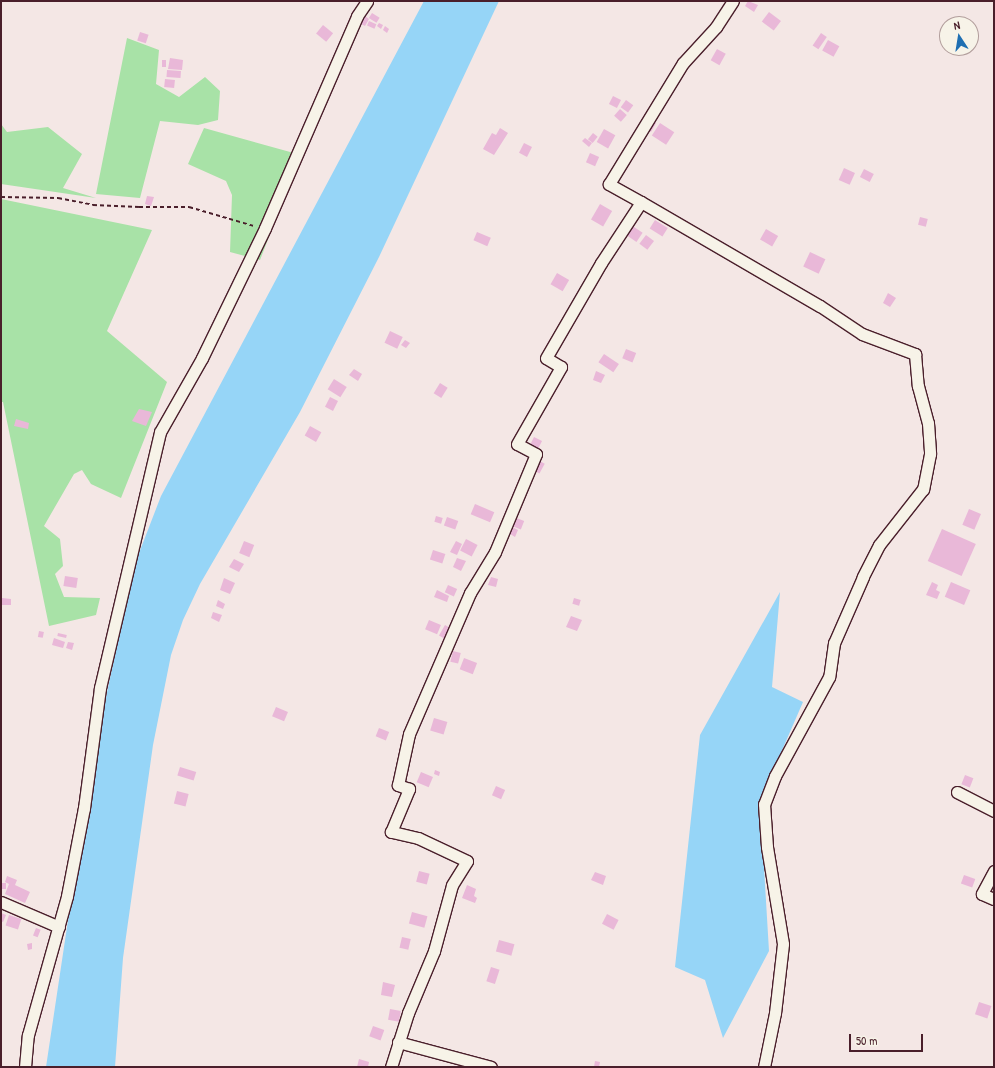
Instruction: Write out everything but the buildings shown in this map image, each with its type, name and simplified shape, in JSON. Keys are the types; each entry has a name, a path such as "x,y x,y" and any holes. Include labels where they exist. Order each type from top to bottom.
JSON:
{"street":[{"path":"25,1067 28,1035 59,927 84,808 100,688 160,432 202,358 265,228 357,16 367,1"},
{"path":"734,1 716,27 684,63 610,184 820,306 862,334 915,354 918,386 928,423 930,454 923,489 879,545 834,643 829,677 774,776 764,804 767,847 783,944 775,1013 764,1067"},
{"path":"391,1067 398,1042 422,976 434,951 452,885 468,861 418,838 390,832 409,789 398,785 409,734 470,593 496,552 536,454 517,444 561,367 546,358 601,263 642,202"},
{"path":"957,792 994,811"},
{"path":"994,871 982,894 994,898"},
{"path":"1,902 59,927"},
{"path":"398,1042 491,1067"}],"path":[{"path":"1,197 58,198 93,204 139,207 189,207 265,228"}],"green space":[{"path":"127,38 159,50 156,84 179,97 205,77 220,91 218,120 198,125 160,121 140,198 96,194"},
{"path":"1,124 7,132 48,127 82,154 63,188 96,198 1,184"},
{"path":"204,128 301,155 260,260 230,252 232,195 226,181 188,164"},
{"path":"1,199 152,230 107,331 167,382 121,498 91,484 82,470 74,474 44,526 60,539 63,566 55,574 64,597 100,598 96,615 49,626 3,402 1,402"}],"water":[{"path":"424,1 499,1 379,257 300,412 200,584 183,620 171,655 153,745 123,958 115,1067 46,1067 91,767 134,566 161,496"},
{"path":"780,592 772,687 803,702 760,801 769,951 723,1038 705,980 675,967 700,735"}]}
